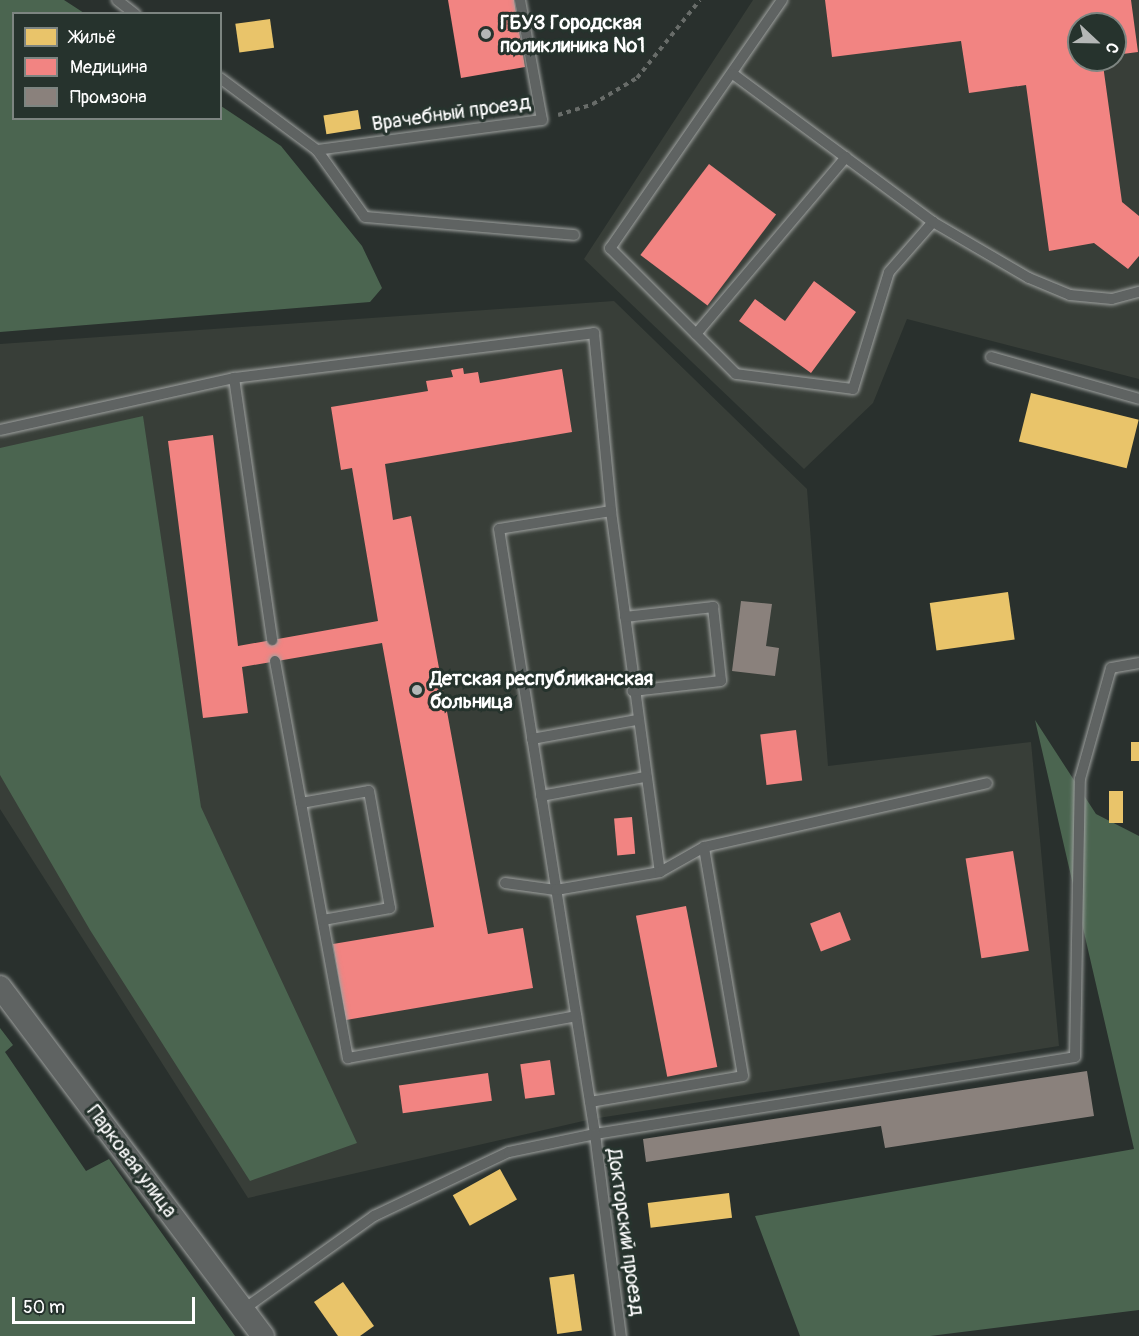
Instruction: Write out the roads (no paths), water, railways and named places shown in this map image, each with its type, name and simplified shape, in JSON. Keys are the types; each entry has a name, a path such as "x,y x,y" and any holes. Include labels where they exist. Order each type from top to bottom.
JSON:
{"street":[{"name":"Парковая улица","path":"0,987 263,1336"}],"lane":[{"path":"117,0 132,12"},
{"name":"Врачебный проезд","path":"317,150 542,120 520,0"},
{"path":"782,0 733,74 610,248 736,374 853,389 889,272 933,222"},
{"path":"733,74 933,222 1070,296 1112,299 1139,291"},
{"path":"222,79 317,150 365,217 574,235"},
{"path":"696,334 846,157"},
{"path":"0,430 234,378 594,333 611,511 633,691 660,872"},
{"path":"991,357 1139,399"},
{"path":"234,378 272,640"},
{"path":"611,511 499,529 595,1134 1075,1057 1080,779 1111,668 1139,663"},
{"path":"624,617 713,608 721,681 633,691"},
{"path":"275,661 348,1058 576,1016"},
{"path":"532,739 637,720"},
{"path":"541,796 645,777"},
{"path":"505,883 556,890 660,872 704,847 987,783"},
{"path":"302,803 369,791 390,908 323,920"},
{"path":"590,1102 743,1076 704,847"},
{"name":"Докторский проезд","path":"244,1310 374,1216 509,1152 595,1134 621,1336"}],"place":[{"name":"ГБУЗ Городская поликлиника №1","path":"486,34"},
{"name":"Детская республиканская больница","path":"417,690"}]}
